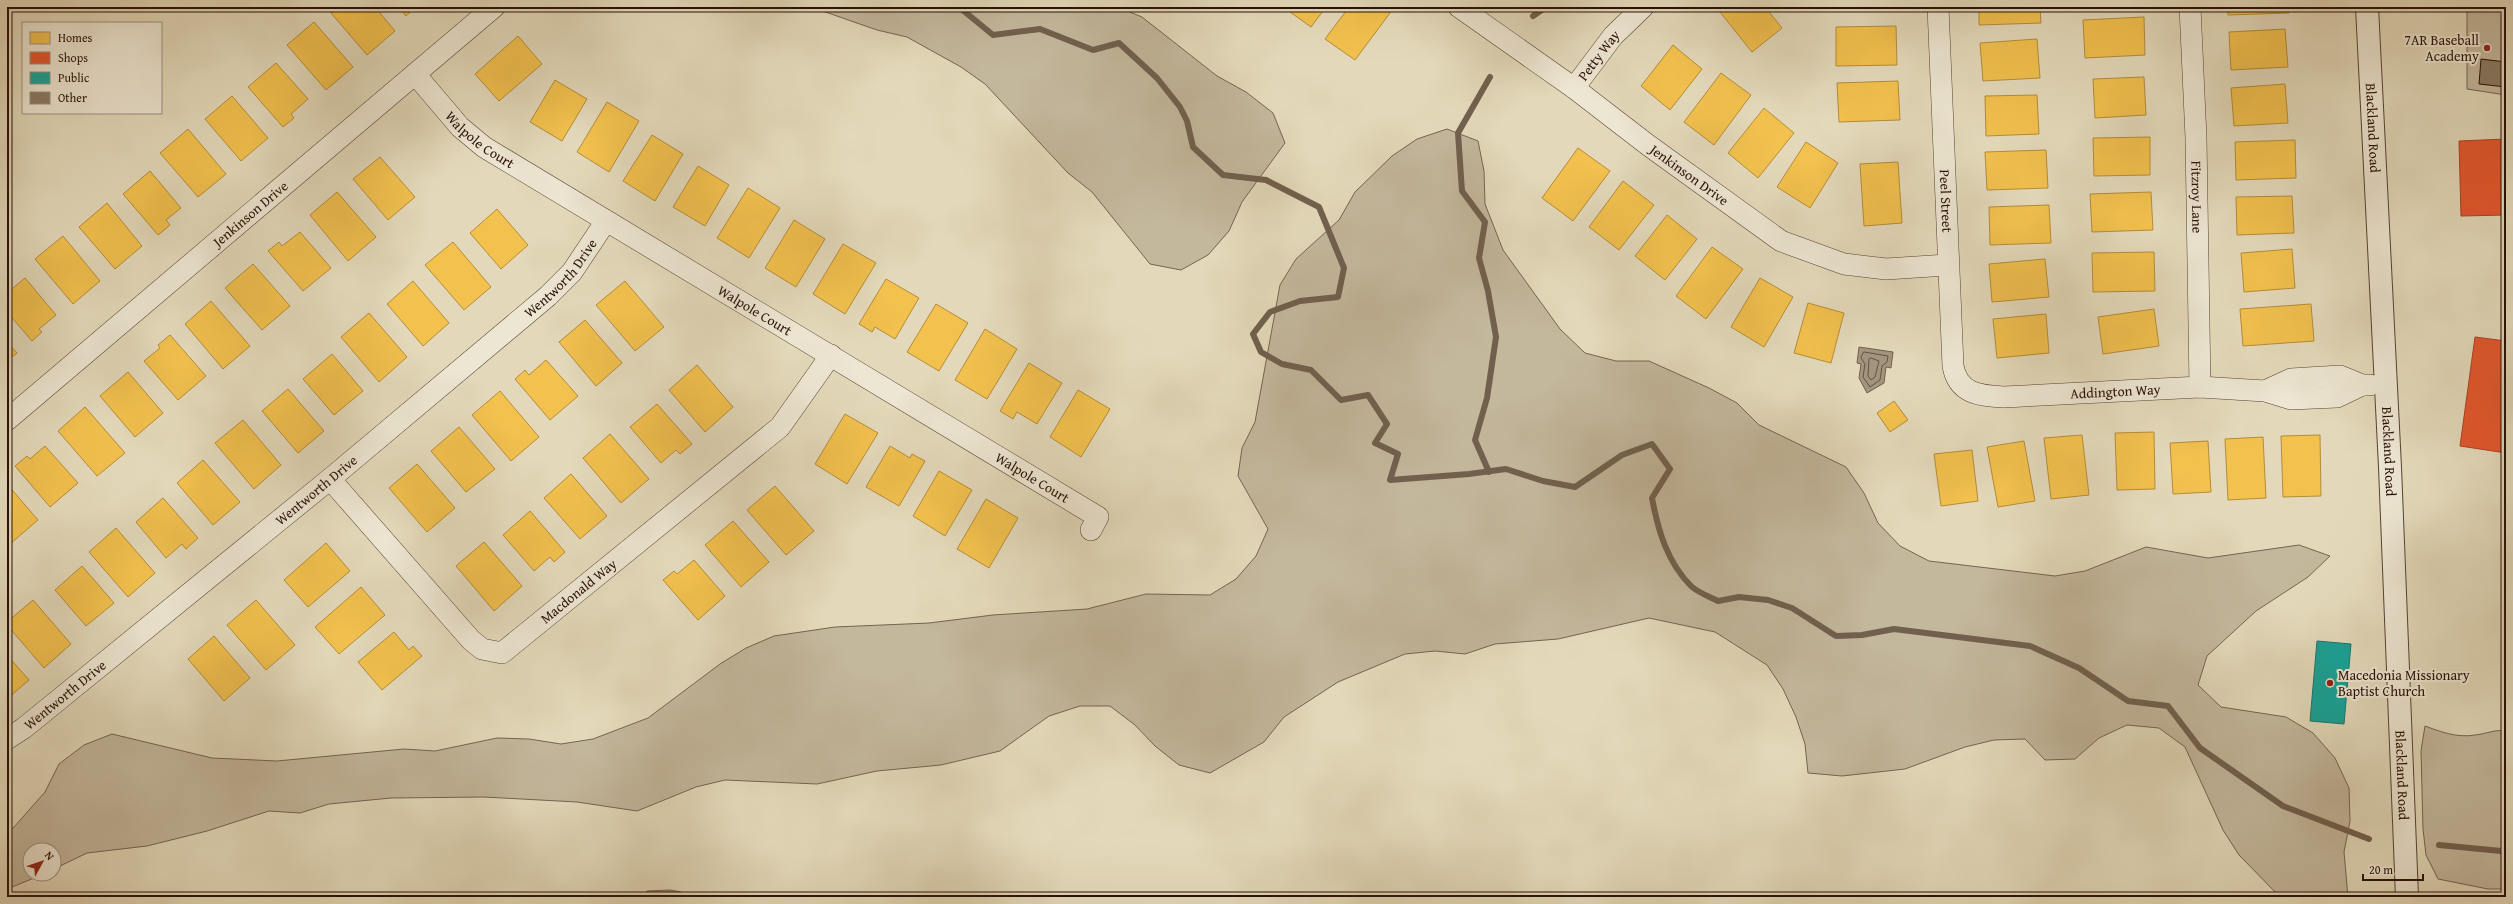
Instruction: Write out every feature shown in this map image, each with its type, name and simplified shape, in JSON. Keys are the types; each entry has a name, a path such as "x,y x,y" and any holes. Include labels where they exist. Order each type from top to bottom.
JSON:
{"street":[{"name":"Jenkinson Drive","path":"7,420 494,7"},
{"name":"Jenkinson Drive","path":"1459,7 1574,88 1648,145 1781,241 1844,264 1886,269 1947,265"},
{"name":"Petty Way","path":"1574,88 1613,36 1643,7"},
{"name":"Peel Street","path":"1938,7 1947,265 1953,366 1958,383 1966,390"},
{"name":"Fitzroy Lane","path":"2190,7 2196,138 2200,388"},
{"name":"Blackland Road","path":"2367,7 2386,385 2407,897"},
{"name":"Walpole Court","path":"415,74 460,127 484,147 1098,517 1091,530"},
{"name":"Wentworth Drive","path":"7,739 24,728 330,479 548,296 572,272 606,221"},
{"name":"Macdonald Way","path":"330,479 471,640 482,649 502,653 780,427 831,355"},
{"name":"Addington Way","path":"1966,390 1986,396 2004,396 2200,388 2265,391 2291,399 2337,397 2362,385 2386,385"}],"shaded area":[{"path":"811,7 1118,7 1142,17 1217,76 1246,92 1273,113 1285,143 1242,202 1229,231 1208,255 1181,270 1150,264 1092,192 1068,173 985,84 961,67 907,37 877,30"},
{"name":"7AR Baseball Academy","path":"2467,7 2506,7 2506,95 2467,89"},
{"path":"1447,129 1478,141 1484,171 1485,204 1503,250 1560,329 1585,353 1616,361 1649,361 1709,388 1737,403 1759,425 1846,467 1864,493 1878,523 1900,546 1929,561 2055,576 2085,571 2146,547 2208,558 2299,545 2330,556 2308,577 2256,611 2207,656 2198,685 2221,707 2286,717 2313,733 2335,758 2349,788 2350,821 2344,852 2348,897 2280,897 2239,855 2223,830 2185,747 2159,728 2127,725 2099,738 2075,759 2045,760 2025,739 1994,740 1965,747 1905,769 1842,776 1808,773 1805,744 1796,717 1783,689 1767,665 1715,632 1649,618 1558,639 1495,644 1465,654 1435,651 1405,654 1338,682 1284,717 1264,742 1210,773 1179,765 1155,746 1135,725 1110,706 1080,706 1049,716 1000,751 941,765 877,771 817,784 725,780 696,787 637,811 577,802 484,797 391,798 329,804 300,813 269,811 207,831 147,846 87,853 62,865 62,842 22,842 22,882 24,882 7,889 7,835 45,792 59,764 84,745 112,734 212,758 277,761 404,749 435,751 497,738 529,739 561,744 593,739 648,718 720,664 746,648 774,636 835,627 929,623 993,615 1087,609 1146,594 1210,595 1236,579 1256,556 1268,529 1238,476 1242,448 1255,422 1280,285 1296,259 1339,220 1355,192 1392,156 1417,139"},
{"path":"2425,726 2462,736 2506,731 2506,889 2488,889 2438,879 2426,855 2423,829 2421,751"}],"water":[{"path":"1859,347 1893,352 1891,368 1886,367 1884,383 1867,393 1859,378 1861,364 1857,363"},
{"path":"670,890 686,893 690,897 642,897 647,891"}],"building: Homes":[{"path":"338,7 375,7 395,31 367,55 331,13"},
{"path":"398,7 416,7 406,16"},
{"path":"1283,7 1326,7 1311,27"},
{"path":"1349,7 1383,7 1390,13 1355,60 1325,39"},
{"path":"1716,7 1765,7 1782,28 1752,52"},
{"path":"1979,7 2040,7 2041,23 1979,25"},
{"path":"2228,7 2289,7 2289,13 2228,15"},
{"path":"2144,17 2145,55 2085,58 2083,20"},
{"path":"314,22 353,67 326,90 287,45"},
{"path":"1896,26 1897,65 1836,66 1836,27"},
{"path":"2285,29 2288,67 2231,70 2229,32"},
{"path":"518,36 542,64 499,101 475,74"},
{"path":"2037,39 2040,78 1983,81 1980,43"},
{"path":"1673,45 1702,69 1670,110 1641,86"},
{"path":"276,63 308,99 291,114 294,118 283,127 248,87"},
{"path":"1721,73 1751,95 1714,145 1684,122"},
{"path":"2144,77 2146,115 2095,118 2093,79"},
{"path":"555,80 587,99 562,141 530,122"},
{"path":"1898,81 1900,120 1839,122 1837,83"},
{"path":"2285,84 2288,123 2234,126 2231,88"},
{"path":"2037,95 2039,134 1986,136 1985,96"},
{"path":"232,96 268,138 241,161 205,119"},
{"path":"607,102 639,121 609,172 577,152"},
{"path":"1764,108 1794,133 1758,178 1728,153"},
{"path":"188,129 226,174 198,197 160,153"},
{"path":"652,135 683,154 655,201 623,181"},
{"path":"2150,137 2150,175 2094,176 2093,138"},
{"path":"2295,140 2296,178 2236,180 2235,142"},
{"path":"1806,142 1838,163 1810,208 1777,187"},
{"path":"1578,148 1610,171 1573,221 1542,198"},
{"path":"2046,150 2048,188 1987,190 1985,152"},
{"path":"380,157 415,197 388,220 353,179"},
{"path":"1898,162 1902,223 1864,226 1860,164"},
{"path":"698,166 729,185 705,226 673,207"},
{"path":"150,171 181,208 166,220 170,225 158,235 123,194"},
{"path":"1623,181 1654,205 1619,250 1589,227"},
{"path":"748,188 780,208 749,258 717,238"},
{"path":"337,192 376,237 348,261 310,215"},
{"path":"2151,192 2153,230 2092,232 2090,194"},
{"path":"2292,196 2294,233 2237,235 2236,197"},
{"path":"107,203 142,246 115,269 79,227"},
{"path":"2049,205 2051,243 1990,245 1989,207"},
{"path":"497,209 528,245 501,269 470,233"},
{"path":"1667,215 1697,239 1665,280 1635,256"},
{"path":"794,220 825,239 796,287 765,268"},
{"path":"300,232 331,268 303,291 268,251 279,242 282,246"},
{"path":"63,236 100,281 73,304 35,259"},
{"path":"453,242 491,287 464,310 425,265"},
{"path":"843,244 876,263 845,314 813,294"},
{"path":"1712,247 1743,269 1706,319 1676,296"},
{"path":"2292,249 2295,288 2244,292 2241,253"},
{"path":"2154,252 2155,291 2093,292 2092,253"},
{"path":"2045,259 2049,297 1992,302 1989,264"},
{"path":"253,264 290,306 262,330 225,288"},
{"path":"25,278 56,315 39,329 42,332 32,341 7,312 7,293"},
{"path":"1760,278 1793,297 1764,347 1731,327"},
{"path":"886,279 919,298 895,339 875,327 872,332 859,324"},
{"path":"413,281 449,323 423,346 387,304"},
{"path":"625,281 664,327 635,351 596,305"},
{"path":"211,301 250,346 223,369 185,324"},
{"path":"1808,303 1844,313 1831,363 1794,353"},
{"path":"936,304 968,323 939,371 907,352"},
{"path":"2311,304 2314,341 2243,346 2240,309"},
{"path":"2154,309 2159,346 2103,354 2098,317"},
{"path":"369,313 407,357 379,382 341,337"},
{"path":"2046,314 2049,353 1997,358 1993,319"},
{"path":"585,320 622,363 596,386 559,342"},
{"path":"985,329 1017,349 987,399 955,380"},
{"path":"170,335 206,376 178,400 144,361 160,348 158,345"},
{"path":"7,342 17,353 7,361"},
{"path":"332,354 363,391 334,415 303,379"},
{"path":"546,360 578,396 550,420 515,379 525,370 529,375"},
{"path":"1029,363 1062,383 1037,424 1017,412 1013,419 1000,411"},
{"path":"697,365 733,407 705,432 669,390"},
{"path":"128,372 163,413 135,437 100,396"},
{"path":"288,389 324,431 298,453 262,411"},
{"path":"1078,390 1110,409 1081,457 1050,437"},
{"path":"500,391 539,437 511,461 472,415"},
{"path":"1894,401 1908,420 1890,432 1877,413"},
{"path":"657,404 692,444 680,454 676,450 661,463 630,427"},
{"path":"85,407 125,453 97,476 58,431"},
{"path":"845,414 878,433 847,484 815,464"},
{"path":"243,420 281,465 254,489 215,443"},
{"path":"459,427 495,469 466,492 431,451"},
{"path":"2154,432 2155,489 2117,490 2115,433"},
{"path":"610,434 649,479 621,503 583,458"},
{"path":"2082,435 2089,495 2051,499 2044,438"},
{"path":"2320,435 2321,496 2283,497 2281,436"},
{"path":"2263,437 2266,498 2228,500 2225,439"},
{"path":"2024,441 2035,501 1998,507 1987,447"},
{"path":"2208,441 2211,492 2173,494 2170,443"},
{"path":"45,446 78,483 50,507 15,466 27,456 30,459"},
{"path":"890,446 910,458 912,454 925,461 899,506 866,487"},
{"path":"1972,450 1978,501 1941,506 1934,454"},
{"path":"203,460 240,502 213,525 177,483"},
{"path":"417,464 455,508 427,532 389,488"},
{"path":"939,471 972,490 945,536 913,516"},
{"path":"571,474 607,516 580,539 544,498"},
{"path":"7,484 38,520 10,544 7,541"},
{"path":"775,486 814,531 786,555 747,510"},
{"path":"163,498 198,538 186,549 182,544 166,558 136,522"},
{"path":"986,499 1018,518 989,568 957,549"},
{"path":"530,511 565,552 554,562 550,557 534,571 503,535"},
{"path":"733,521 769,562 741,587 705,545"},
{"path":"116,528 155,573 128,597 89,552"},
{"path":"484,542 522,586 494,611 456,566"},
{"path":"326,543 350,571 308,607 284,580"},
{"path":"694,560 725,596 698,620 663,580 674,571 677,574"},
{"path":"82,566 114,603 86,626 55,590"},
{"path":"361,587 385,615 339,654 315,627"},
{"path":"33,600 71,644 44,668 7,625 7,622"},
{"path":"256,600 295,645 266,670 227,625"},
{"path":"394,632 409,650 413,646 422,656 382,690 358,662"},
{"path":"214,636 250,678 224,701 188,659"},
{"path":"7,655 29,680 7,699"}],"building: Shops":[{"path":"2506,139 2506,215 2461,216 2459,141"},
{"path":"2475,337 2506,341 2506,453 2460,446"}],"building: Public":[{"name":"Macedonia Missionary Baptist Church","path":"2317,641 2351,644 2344,724 2310,721"}],"building: Other":[{"path":"2481,59 2506,62 2506,87 2479,84"}],"waterway":[{"path":"959,7 993,35 1040,29 1093,50 1119,43 1157,78 1180,107 1187,121 1193,147 1223,175 1266,180 1319,207 1344,268 1338,297 1300,301 1270,312 1253,334 1261,352 1282,364 1311,370 1341,400 1368,395 1387,424 1375,443 1398,454 1390,480 1469,474 1506,469 1543,481 1575,487 1622,455 1652,444 1670,469 1652,498 1657,522 1665,545 1676,567 1691,586 1700,592 1718,601 1739,597 1768,600 1792,608 1836,636 1862,635 1894,629 2030,646 2079,668 2128,701 2168,706 2200,748 2283,806 2369,839"},
{"path":"1533,16 1546,7"},
{"path":"1489,472 1475,440 1487,398 1496,337 1488,291 1479,258 1485,222 1462,191 1458,133 1490,77"},
{"path":"2439,845 2501,851 2506,854"}],"place":[{"name":"7AR Baseball Academy","path":"2487,48"},
{"name":"Macedonia Missionary Baptist Church","path":"2330,683"}]}
